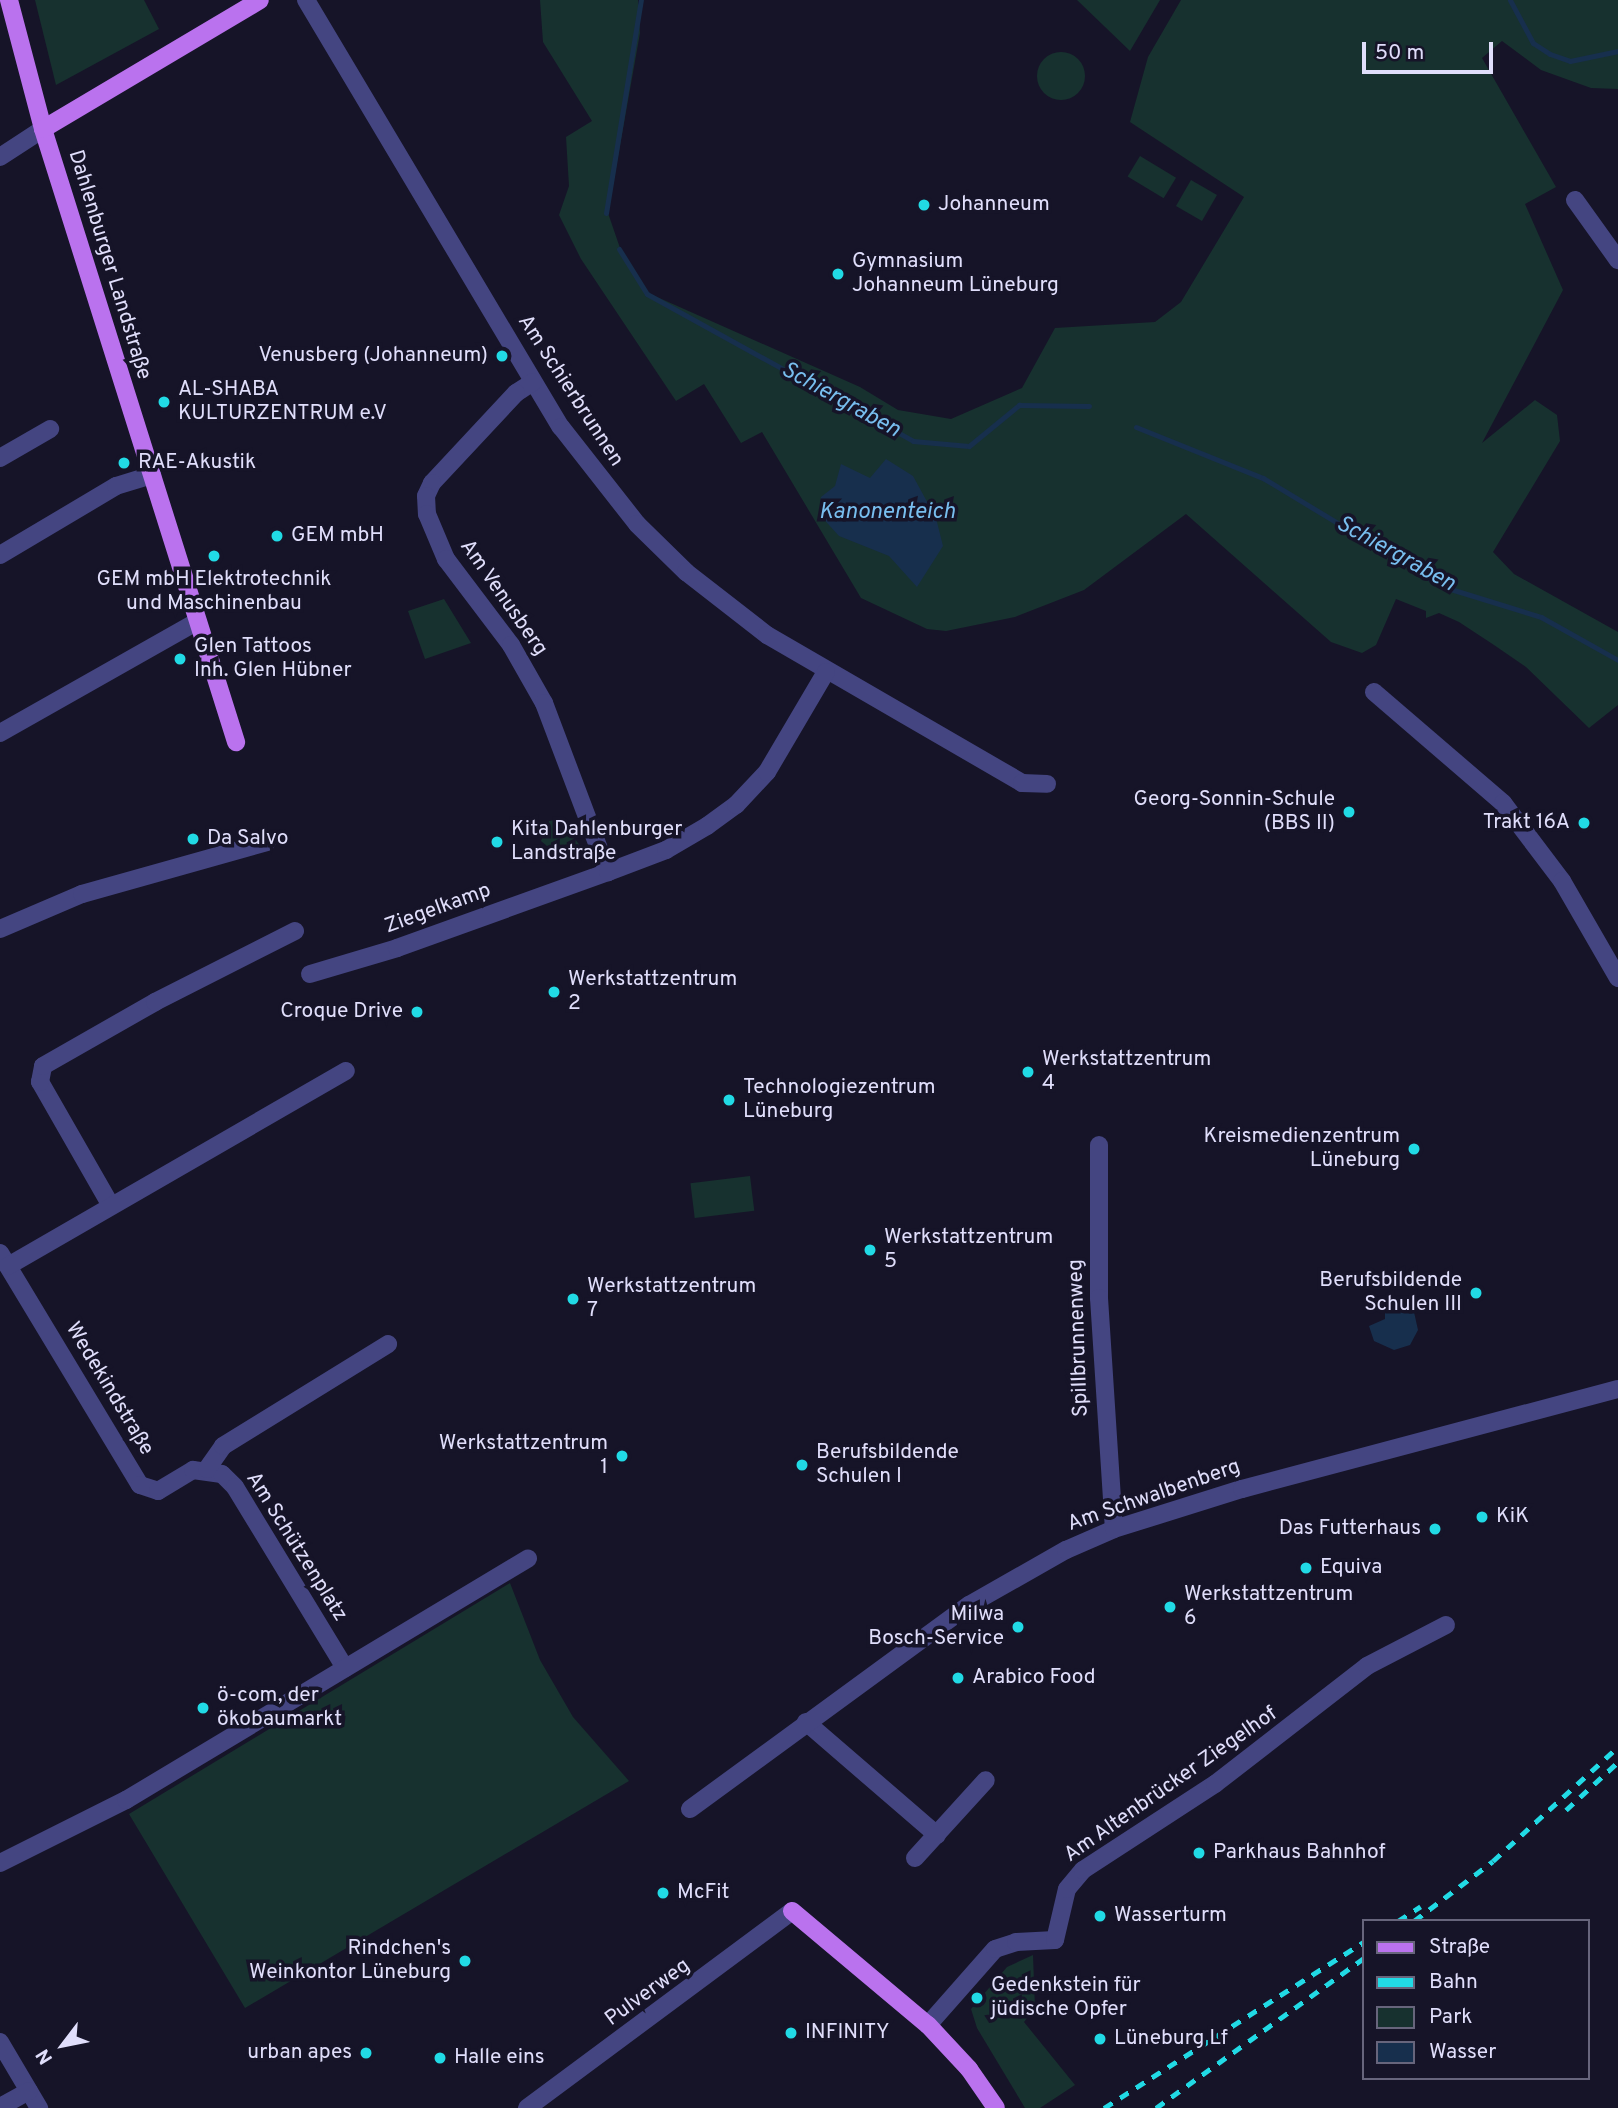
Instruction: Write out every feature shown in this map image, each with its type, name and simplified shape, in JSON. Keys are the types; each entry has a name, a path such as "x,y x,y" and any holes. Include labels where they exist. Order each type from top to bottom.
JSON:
{"main road":[{"name":"Dahlenburger Landstraße","path":"9,0 43,129 236,742"},
{"path":"43,129 260,0"},
{"path":"792,1911 928,2025 969,2069 996,2108"}],"street":[{"name":"Am Schierbrunnen","path":"306,0 533,382 603,485 668,555 747,621 825,672 1022,783 1047,784"},
{"path":"0,157 43,129"},
{"path":"1575,200 1618,260"},
{"name":"Am Venusberg","path":"533,382 516,393 438,476 426,496 427,514 446,559 511,645 544,703 608,872"},
{"path":"0,458 50,429"},
{"path":"0,555 116,486 152,475"},
{"path":"0,733 198,621"},
{"name":"Ziegelkamp","path":"310,974 397,948 666,850 736,805 767,772 825,672"},
{"path":"1374,692 1503,803 1562,881 1618,978"},
{"path":"0,929 82,894 267,842"},
{"path":"110,1204 40,1082 43,1066 155,1002 295,931"},
{"path":"4,1259 110,1204 346,1071"},
{"name":"Spillbrunnenweg","path":"1099,1145 1099,1298 1114,1529"},
{"name":"Wedekindstraße","path":"4,1259 140,1485 158,1491 193,1470 207,1469"},
{"path":"207,1469 223,1446 388,1344"},
{"name":"Am Schwalbenberg","path":"690,1809 806,1722 988,1594 1066,1550 1114,1529 1242,1489 1618,1389"},
{"name":"Am Schützenplatz","path":"207,1469 234,1487 345,1668"},
{"path":"0,1863 126,1800 528,1558"},
{"name":"Am Altenbrücker Ziegelhof","path":"928,2025 995,1949 1016,1942 1055,1940 1067,1889 1083,1870 1215,1784 1367,1666 1446,1625"},
{"path":"806,1722 937,1835"},
{"path":"915,1858 986,1780"},
{"name":"Pulverweg","path":"527,2108 792,1911"},
{"path":"0,2042 39,2108"},
{"path":"2,2107 29,2091"}],"green space":[{"path":"35,0 144,0 159,29 56,85"},
{"path":"540,0 638,0 640,33 608,213 620,248 648,293 860,387 898,410 951,419 1022,388 1055,328 1155,322 1181,302 1244,197 1130,122 1148,57 1181,0 1618,0 1618,89 1591,88 1541,70 1502,41 1482,58 1556,187 1525,204 1563,290 1482,443 1535,400 1557,415 1560,441 1493,552 1514,574 1618,632 1618,705 1589,728 1526,667 1494,645 1459,622 1439,613 1426,618 1426,611 1396,599 1376,645 1362,653 1331,642 1186,514 1084,590 1015,617 946,631 927,629 861,598 762,432 741,443 704,384 676,401 581,259 559,215 569,186 566,137 592,121 543,42"},
{"path":"1077,0 1160,0 1130,51"},
{"path":"1061,52 1078,59 1085,76 1078,93 1061,100 1044,93 1037,76 1044,59"},
{"path":"1140,156 1176,178 1164,198 1128,177"},
{"path":"1191,180 1217,195 1202,221 1176,206"},
{"path":"444,599 471,643 425,659 408,611"},
{"path":"560,819 581,847 573,857 559,856 541,841 549,821"},
{"path":"750,1176 754,1211 695,1218 690,1183"},
{"path":"510,1583 540,1660 573,1717 629,1781 245,2008 129,1814"},
{"path":"1033,1955 1035,2008 1024,2022 1075,2085 1040,2108 1025,2108 977,2028 971,2009 1007,1967"}],"water":[{"name":"Kanonenteich","path":"886,459 913,476 936,518 943,546 917,587 889,556 839,536 819,514 821,497 835,486 841,464 870,478"},
{"path":"1400,1302 1414,1312 1418,1330 1410,1345 1394,1350 1374,1341 1369,1326 1385,1319 1385,1303"}],"waterway":[{"name":"Schiergraben","path":"606,213 641,0"},
{"path":"1510,0 1533,43 1550,54 1570,61 1618,51"},
{"name":"Schiergraben","path":"619,249 647,294 913,441 969,446 1019,405 1089,406"},
{"name":"Schiergraben","path":"1136,427 1263,478 1444,587 1541,617 1618,660"}],"railway":[{"path":"1417,1919 1493,1861 1618,1747"},
{"path":"1566,1810 1618,1762"},
{"path":"1401,1919 1421,1906"},
{"path":"1104,2108 1362,1943"},
{"path":"1156,2108 1362,1959"}],"place":[{"name":"Johanneum","path":"924,205"},
{"name":"Gymnasium Johanneum Lüneburg","path":"838,274"},
{"name":"Venusberg (Johanneum)","path":"502,356"},
{"name":"AL-SHABA KULTURZENTRUM e.V","path":"164,402"},
{"name":"RAE-Akustik","path":"124,463"},
{"name":"GEM mbH","path":"277,536"},
{"name":"GEM mbH Elektrotechnik und Maschinenbau","path":"214,556"},
{"name":"Glen Tattoos Inh. Glen Hübner","path":"180,659"},
{"name":"Georg-Sonnin-Schule (BBS II)","path":"1349,812"},
{"name":"Trakt 16A","path":"1584,823"},
{"name":"Da Salvo","path":"193,839"},
{"name":"Kita Dahlenburger Landstraße","path":"497,842"},
{"name":"Werkstattzentrum 2","path":"554,992"},
{"name":"Croque Drive","path":"417,1012"},
{"name":"Werkstattzentrum 4","path":"1028,1072"},
{"name":"Technologiezentrum Lüneburg","path":"729,1100"},
{"name":"Kreismedienzentrum Lüneburg","path":"1414,1149"},
{"name":"Werkstattzentrum 5","path":"870,1250"},
{"name":"Berufsbildende Schulen III","path":"1476,1293"},
{"name":"Werkstattzentrum 7","path":"573,1299"},
{"name":"Werkstattzentrum 1","path":"622,1456"},
{"name":"Berufsbildende Schulen I","path":"802,1465"},
{"name":"KiK","path":"1482,1517"},
{"name":"Das Futterhaus","path":"1435,1529"},
{"name":"Equiva","path":"1306,1568"},
{"name":"Werkstattzentrum 6","path":"1170,1607"},
{"name":"Milwa Bosch-Service","path":"1018,1627"},
{"name":"Arabico Food","path":"958,1678"},
{"name":"ö-com, der ökobaumarkt","path":"203,1708"},
{"name":"Parkhaus Bahnhof","path":"1199,1853"},
{"name":"McFit","path":"663,1893"},
{"name":"Wasserturm","path":"1100,1916"},
{"name":"Rindchen's Weinkontor Lüneburg","path":"465,1961"},
{"name":"Gedenkstein für jüdische Opfer","path":"977,1998"},
{"name":"INFINITY","path":"791,2033"},
{"name":"Lüneburg Lf","path":"1100,2039"},
{"name":"urban apes","path":"366,2053"},
{"name":"Halle eins","path":"440,2058"}]}
